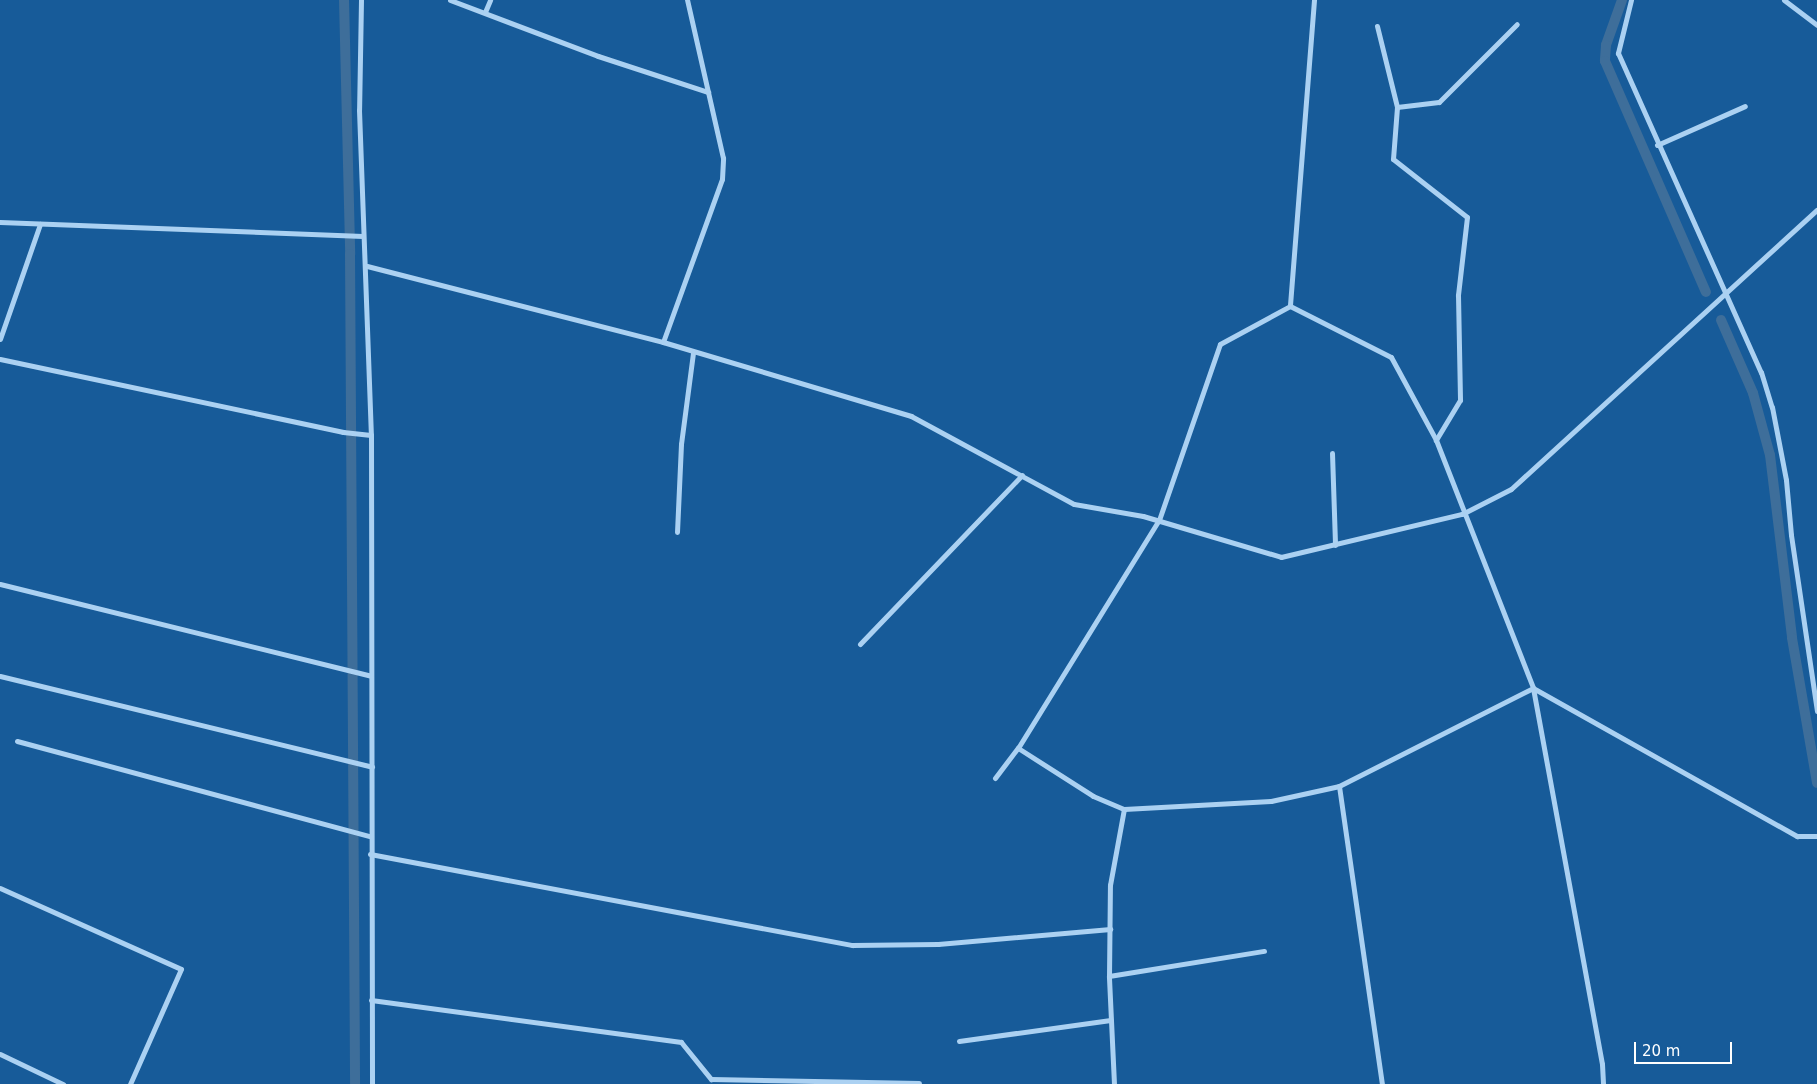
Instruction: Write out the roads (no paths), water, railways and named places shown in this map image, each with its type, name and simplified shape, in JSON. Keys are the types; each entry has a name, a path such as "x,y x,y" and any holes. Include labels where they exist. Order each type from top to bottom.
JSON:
{"street":[{"path":"361,0 359,110 363,236 367,266 370,435 372,1084"},
{"path":"450,0 598,56 708,92"},
{"path":"485,12 490,0"},
{"path":"663,342 722,179 723,158 687,0"},
{"path":"1290,306 1314,0"},
{"path":"1631,0 1618,53 1657,145 1761,372 1772,407 1786,480 1817,711"},
{"path":"1784,0 1817,25"},
{"path":"1397,107 1439,102 1517,24"},
{"path":"1377,26 1397,107 1393,159 1467,217 1458,295 1460,400 1436,440"},
{"path":"1657,145 1745,106"},
{"path":"367,266 663,342 693,353 911,416 1074,504 1159,520 1281,557 1462,514 1511,489 1817,210"},
{"path":"0,222 363,236"},
{"path":"0,339 40,224"},
{"path":"1290,306 1391,357 1436,440 1462,514 1533,688 1602,1064 1603,1084"},
{"path":"995,778 1018,748 1159,520 1220,344 1290,306"},
{"path":"677,532 681,444 693,353"},
{"path":"0,359 343,432 370,435"},
{"path":"1332,453 1335,545"},
{"path":"860,644 1022,475"},
{"path":"0,584 371,676"},
{"path":"0,676 372,767"},
{"path":"1018,748 1093,796 1124,809 1271,801 1339,786 1533,688"},
{"path":"1533,688 1797,836 1817,836"},
{"path":"18,741 370,836"},
{"path":"1339,786 1382,1084"},
{"path":"1114,1084 1109,976 1110,885 1124,809"},
{"path":"370,854 852,945 938,944 1110,929"},
{"path":"0,888 181,969 130,1084"},
{"path":"1109,976 1264,951"},
{"path":"371,1000 681,1042 711,1079 919,1082"},
{"path":"959,1041 1111,1020"},
{"path":"0,1054 63,1084"}],"waterway":[{"path":"344,0 350,254 355,1084"},
{"path":"1622,0 1606,45 1605,61 1706,292"},
{"path":"1721,320 1753,393 1770,455 1792,638 1817,783"}]}
